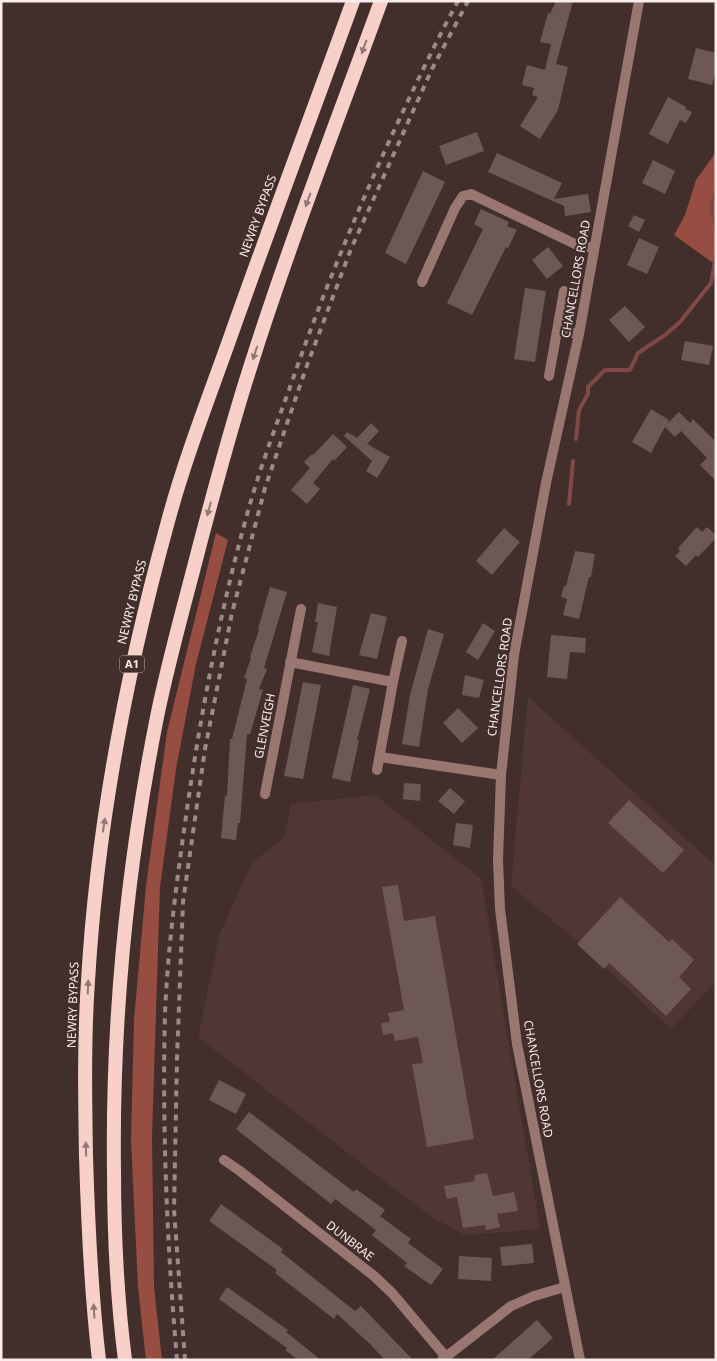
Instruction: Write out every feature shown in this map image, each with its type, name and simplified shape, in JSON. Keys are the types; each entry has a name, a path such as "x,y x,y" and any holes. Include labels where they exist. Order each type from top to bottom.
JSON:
{"highway":[{"name":"NEWRY BYPASS","path":"99,1360 88,1227 85,1090 86,1031 88,981 100,847 116,744 140,630 168,521 203,412 353,1"},
{"path":"125,1360 121,1328 114,1218 113,1107 117,1009 124,927 136,831 157,717 185,601 248,374 280,276 381,1"}],"street":[{"name":"CHANCELLORS ROAD","path":"580,1360 517,1044 500,909 498,860 501,774 514,655 546,484 579,334 639,1"},
{"path":"422,282 455,208 463,196 471,194 575,244 593,248"},
{"path":"549,376 564,291"},
{"path":"558,330 579,334"},
{"name":"GLENVEIGH","path":"266,794 301,609"},
{"path":"377,770 402,641"},
{"path":"290,662 393,682"},
{"path":"380,757 501,774"},
{"name":"DUNBRAE","path":"224,1160 392,1292 444,1358 511,1306 534,1296 565,1287"}],"shaded area":[{"path":"716,152 716,265 674,235 685,215 696,180"},
{"path":"216,533 228,540 196,664 176,769 160,887 152,1136 154,1287 162,1360 146,1360 138,1287 131,1141 134,1020 146,886 167,732"},
{"path":"528,697 716,866 716,981 671,1029 582,945 511,886"},
{"path":"375,795 481,879 540,1229 465,1235 435,1219 198,1037 220,933 252,863 284,837 291,804"}],"building":[{"path":"556,1 573,1 556,64 568,67 558,110 540,139 520,126 538,97 532,95 534,88 522,85 527,65 545,70 551,44 540,42 548,13 550,14"},
{"path":"696,48 716,53 716,69 712,85 688,79"},
{"path":"668,97 692,112 686,123 680,120 668,144 649,134"},
{"path":"477,132 484,151 446,165 439,146"},
{"path":"497,153 562,183 554,199 588,194 591,212 565,216 564,206 488,172"},
{"path":"653,160 675,171 665,194 642,183"},
{"path":"423,171 445,182 406,264 385,253"},
{"path":"481,209 509,222 507,226 517,230 508,248 506,247 472,315 447,303 483,229 474,224"},
{"path":"634,215 645,220 639,232 628,226"},
{"path":"639,238 659,247 647,274 627,265"},
{"path":"548,247 563,266 547,279 532,260"},
{"path":"525,288 546,291 535,362 514,359"},
{"path":"625,306 645,327 629,342 609,320"},
{"path":"685,341 713,346 709,365 681,360"},
{"path":"651,409 669,420 667,424 679,412 690,423 693,419 716,442 716,481 700,465 707,458 681,431 675,437 665,427 651,453 632,442"},
{"path":"371,423 379,431 367,444 390,457 377,478 366,471 372,461 344,436 347,432 357,438"},
{"path":"333,434 347,447 334,461 333,459 313,483 320,489 307,504 291,490 310,468 304,462"},
{"path":"697,527 702,532 707,527 716,535 716,538 698,557 696,555 686,566 675,556 680,551 678,548"},
{"path":"504,528 520,542 492,575 476,561"},
{"path":"575,551 595,554 591,577 589,577 579,619 563,615 567,599 561,597 564,586 566,586"},
{"path":"270,587 287,592 264,668 267,669 259,689 263,690 250,734 247,734 240,823 238,823 236,840 221,838 225,795 227,796 230,739 232,739 247,679 244,678"},
{"path":"318,603 337,607 329,656 312,652 318,622 315,622"},
{"path":"371,613 387,617 377,659 359,655"},
{"path":"483,623 495,631 478,660 466,652"},
{"path":"428,629 444,634 428,689 419,747 402,744 410,695"},
{"path":"551,635 586,638 585,653 570,652 567,679 547,677"},
{"path":"465,675 484,680 479,698 462,695"},
{"path":"303,682 321,685 303,779 284,776"},
{"path":"353,685 370,689 357,740 359,740 350,782 332,778"},
{"path":"458,708 478,728 462,743 443,723"},
{"path":"404,783 421,784 420,801 403,799"},
{"path":"450,788 465,801 454,814 438,801"},
{"path":"629,800 684,850 663,873 608,823"},
{"path":"456,823 473,825 470,848 453,845"},
{"path":"398,885 404,921 435,916 474,1139 427,1147 412,1064 423,1063 418,1037 395,1041 393,1033 383,1035 381,1023 390,1022 388,1013 404,1010 382,887"},
{"path":"620,897 669,942 672,939 694,960 679,977 691,989 666,1016 609,963 604,969 577,944"},
{"path":"219,1080 246,1094 236,1114 209,1100"},
{"path":"249,1112 354,1192 356,1189 385,1210 380,1216 411,1239 408,1243 443,1269 431,1285 404,1266 407,1263 372,1235 376,1230 335,1199 331,1204 236,1129"},
{"path":"487,1173 493,1196 514,1192 518,1211 497,1214 500,1227 486,1230 485,1225 463,1228 457,1197 447,1199 444,1186 475,1181 474,1175"},
{"path":"221,1204 283,1249 281,1252 355,1311 361,1306 413,1360 385,1360 337,1314 334,1319 275,1273 277,1270 209,1221"},
{"path":"532,1244 534,1263 502,1266 500,1247"},
{"path":"459,1256 492,1258 491,1281 458,1279"},
{"path":"227,1287 288,1330 286,1332 321,1360 298,1360 285,1350 287,1348 219,1299"},
{"path":"537,1320 553,1338 528,1360 492,1360"}],"waterway":[{"path":"716,192 711,208 716,227"},
{"path":"576,439 579,410 588,394 588,387 605,370 630,370 638,353 665,335 680,322 711,283 716,256"},
{"path":"569,504 573,461"}],"railway":[{"path":"177,1360 170,1274 166,1187 164,1100 166,987 181,855 194,765 214,652 254,490 312,325 378,166 458,1"},
{"path":"185,1360 174,1210 183,902 205,749 232,613 265,488 306,368 351,249 432,69 468,1"}]}
